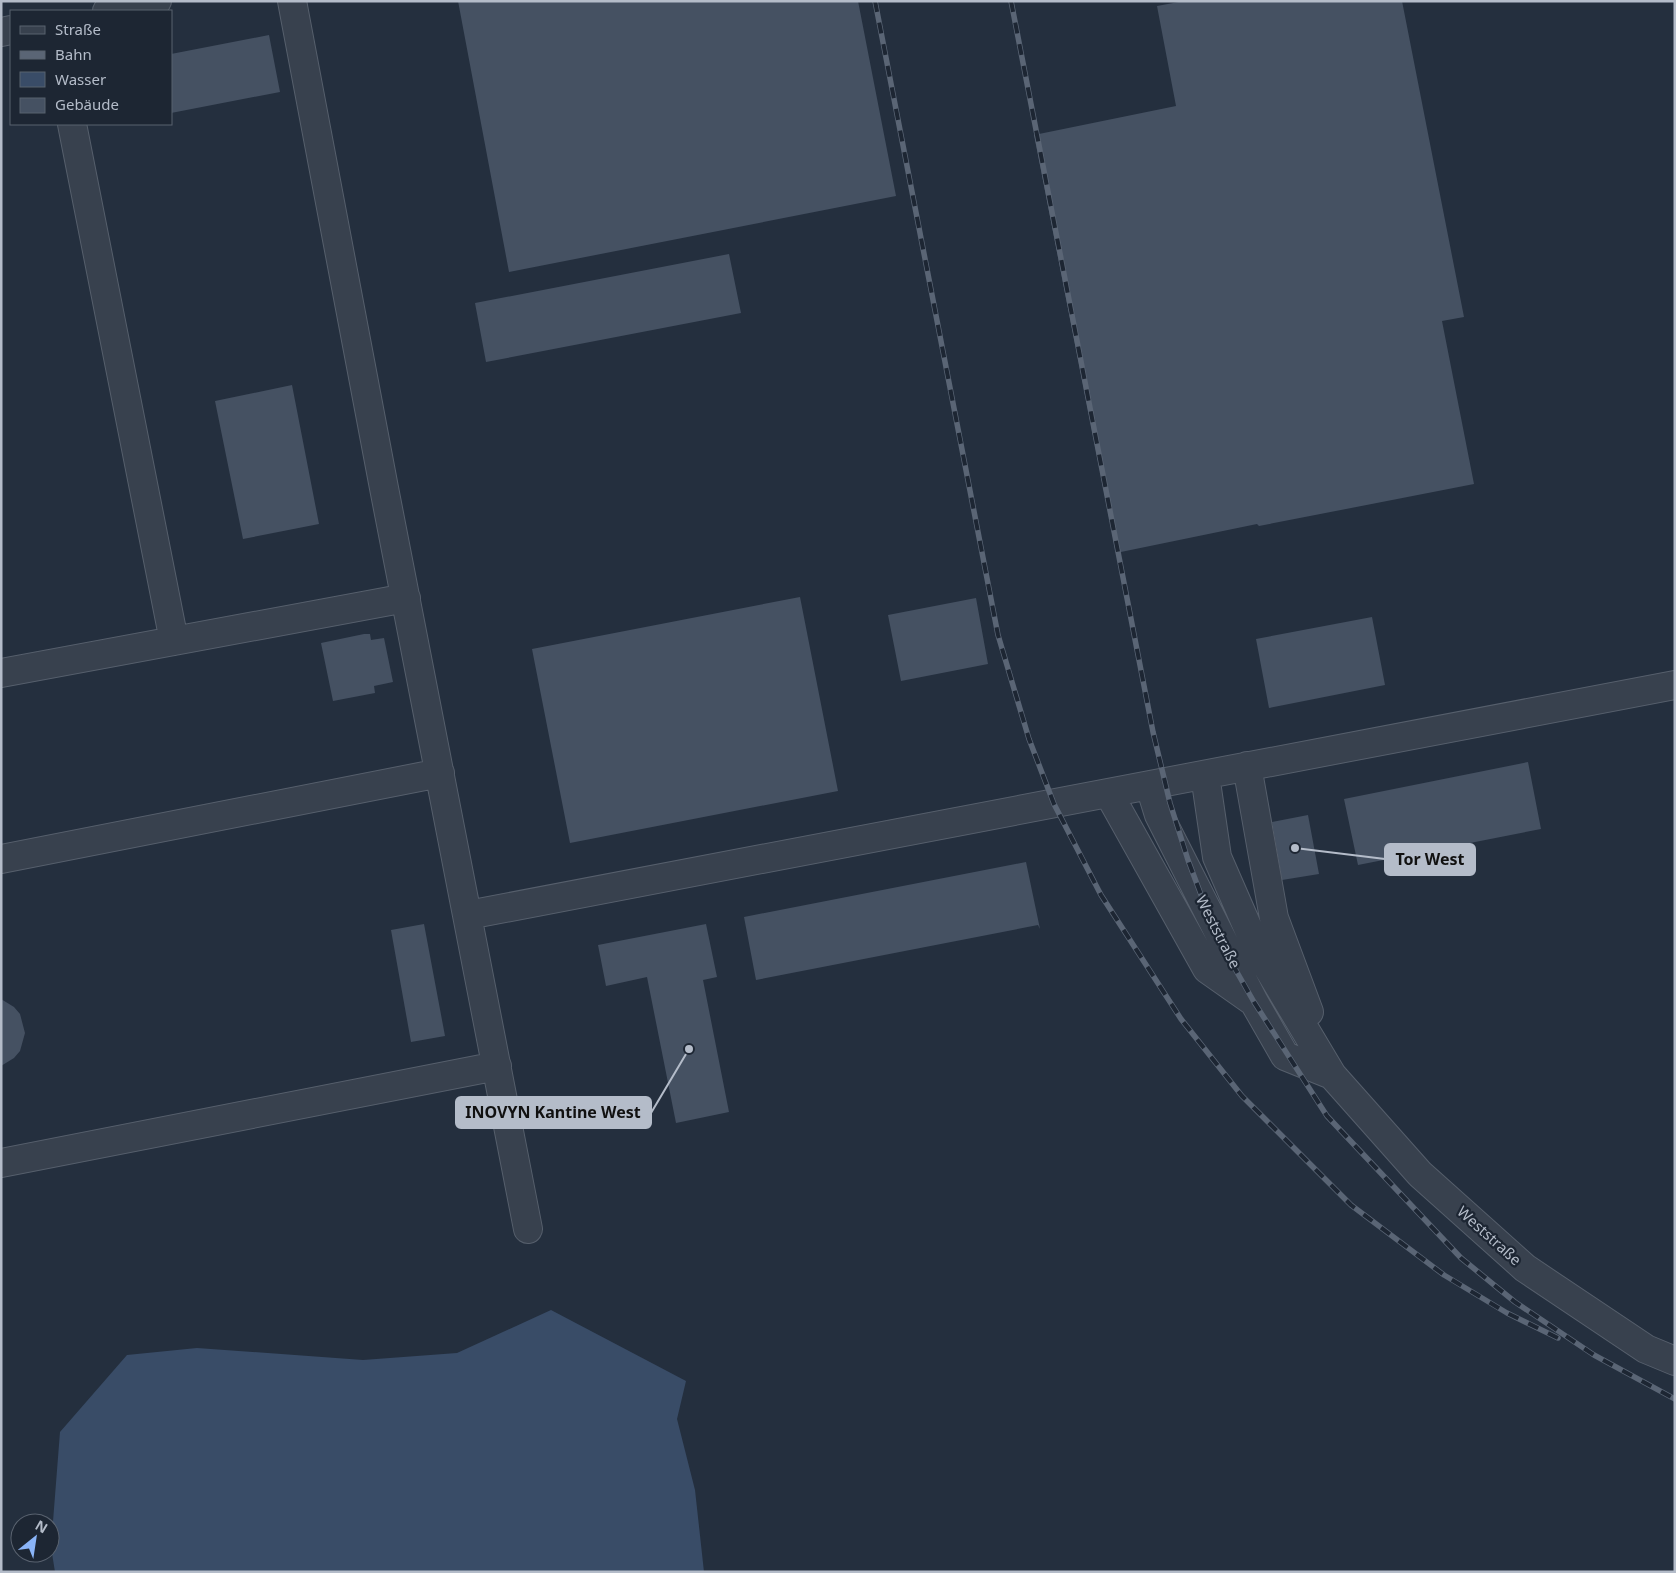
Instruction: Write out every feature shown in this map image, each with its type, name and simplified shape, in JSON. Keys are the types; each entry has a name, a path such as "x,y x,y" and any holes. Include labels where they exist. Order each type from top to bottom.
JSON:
{"street":[{"path":"112,10 157,1"},
{"path":"292,1 528,1229"},
{"path":"72,125 174,641"},
{"path":"1,673 406,598"},
{"path":"468,915 1675,685"},
{"path":"1246,766 1274,918 1332,1075"},
{"path":"1,859 440,773"},
{"name":"Weststraße","path":"1206,775 1221,866 1258,951 1332,1075 1420,1174 1525,1268 1646,1349 1675,1361"},
{"name":"Weststraße","path":"1150,786 1159,815 1254,1002 1285,1056 1332,1075"},
{"path":"1109,794 1207,969 1254,1002"},
{"path":"1,1163 497,1066"}],"water":[{"path":"551,1310 686,1381 677,1419 695,1490 704,1572 55,1572 54,1563 60,1563 60,1513 54,1513 60,1432 127,1355 197,1348 363,1360 457,1353"}],"building":[{"path":"458,1 858,1 896,196 509,272"},
{"path":"1184,1 1402,1 1464,317 1442,321 1474,484 1259,526 1257,524 1116,553 1034,135 1176,106 1157,6"},
{"path":"269,35 280,92 172,113 172,54"},
{"path":"729,254 741,313 486,362 475,303"},
{"path":"292,385 319,524 243,539 215,401"},
{"path":"800,597 838,791 570,843 532,649"},
{"path":"976,598 988,664 901,681 888,615"},
{"path":"1372,617 1385,685 1269,708 1256,639"},
{"path":"370,634 371,640 384,638 393,682 374,686 375,693 333,701 321,643"},
{"path":"1528,762 1541,829 1358,865 1344,799"},
{"path":"1308,815 1319,874 1282,880 1272,822"},
{"path":"1026,862 1040,929 1038,925 756,980 744,917"},
{"path":"424,924 445,1036 411,1042 391,930"},
{"path":"706,924 717,977 703,980 729,1112 676,1123 647,977 606,986 598,945"},
{"path":"1,999 14,1007 20,1014 25,1033 20,1051 14,1058 1,1066"}],"railway":[{"path":"875,1 998,635 1029,739 1054,804 1101,895 1181,1019 1242,1096 1351,1205 1444,1275 1507,1313 1558,1338"},
{"path":"1011,1 1153,732 1170,803 1188,860 1206,908 1234,967 1254,1002 1327,1116 1461,1258 1515,1302 1594,1355 1675,1399"}],"place":[{"name":"Tor West","path":"1295,848"},
{"name":"INOVYN Kantine West","path":"689,1049"}]}
